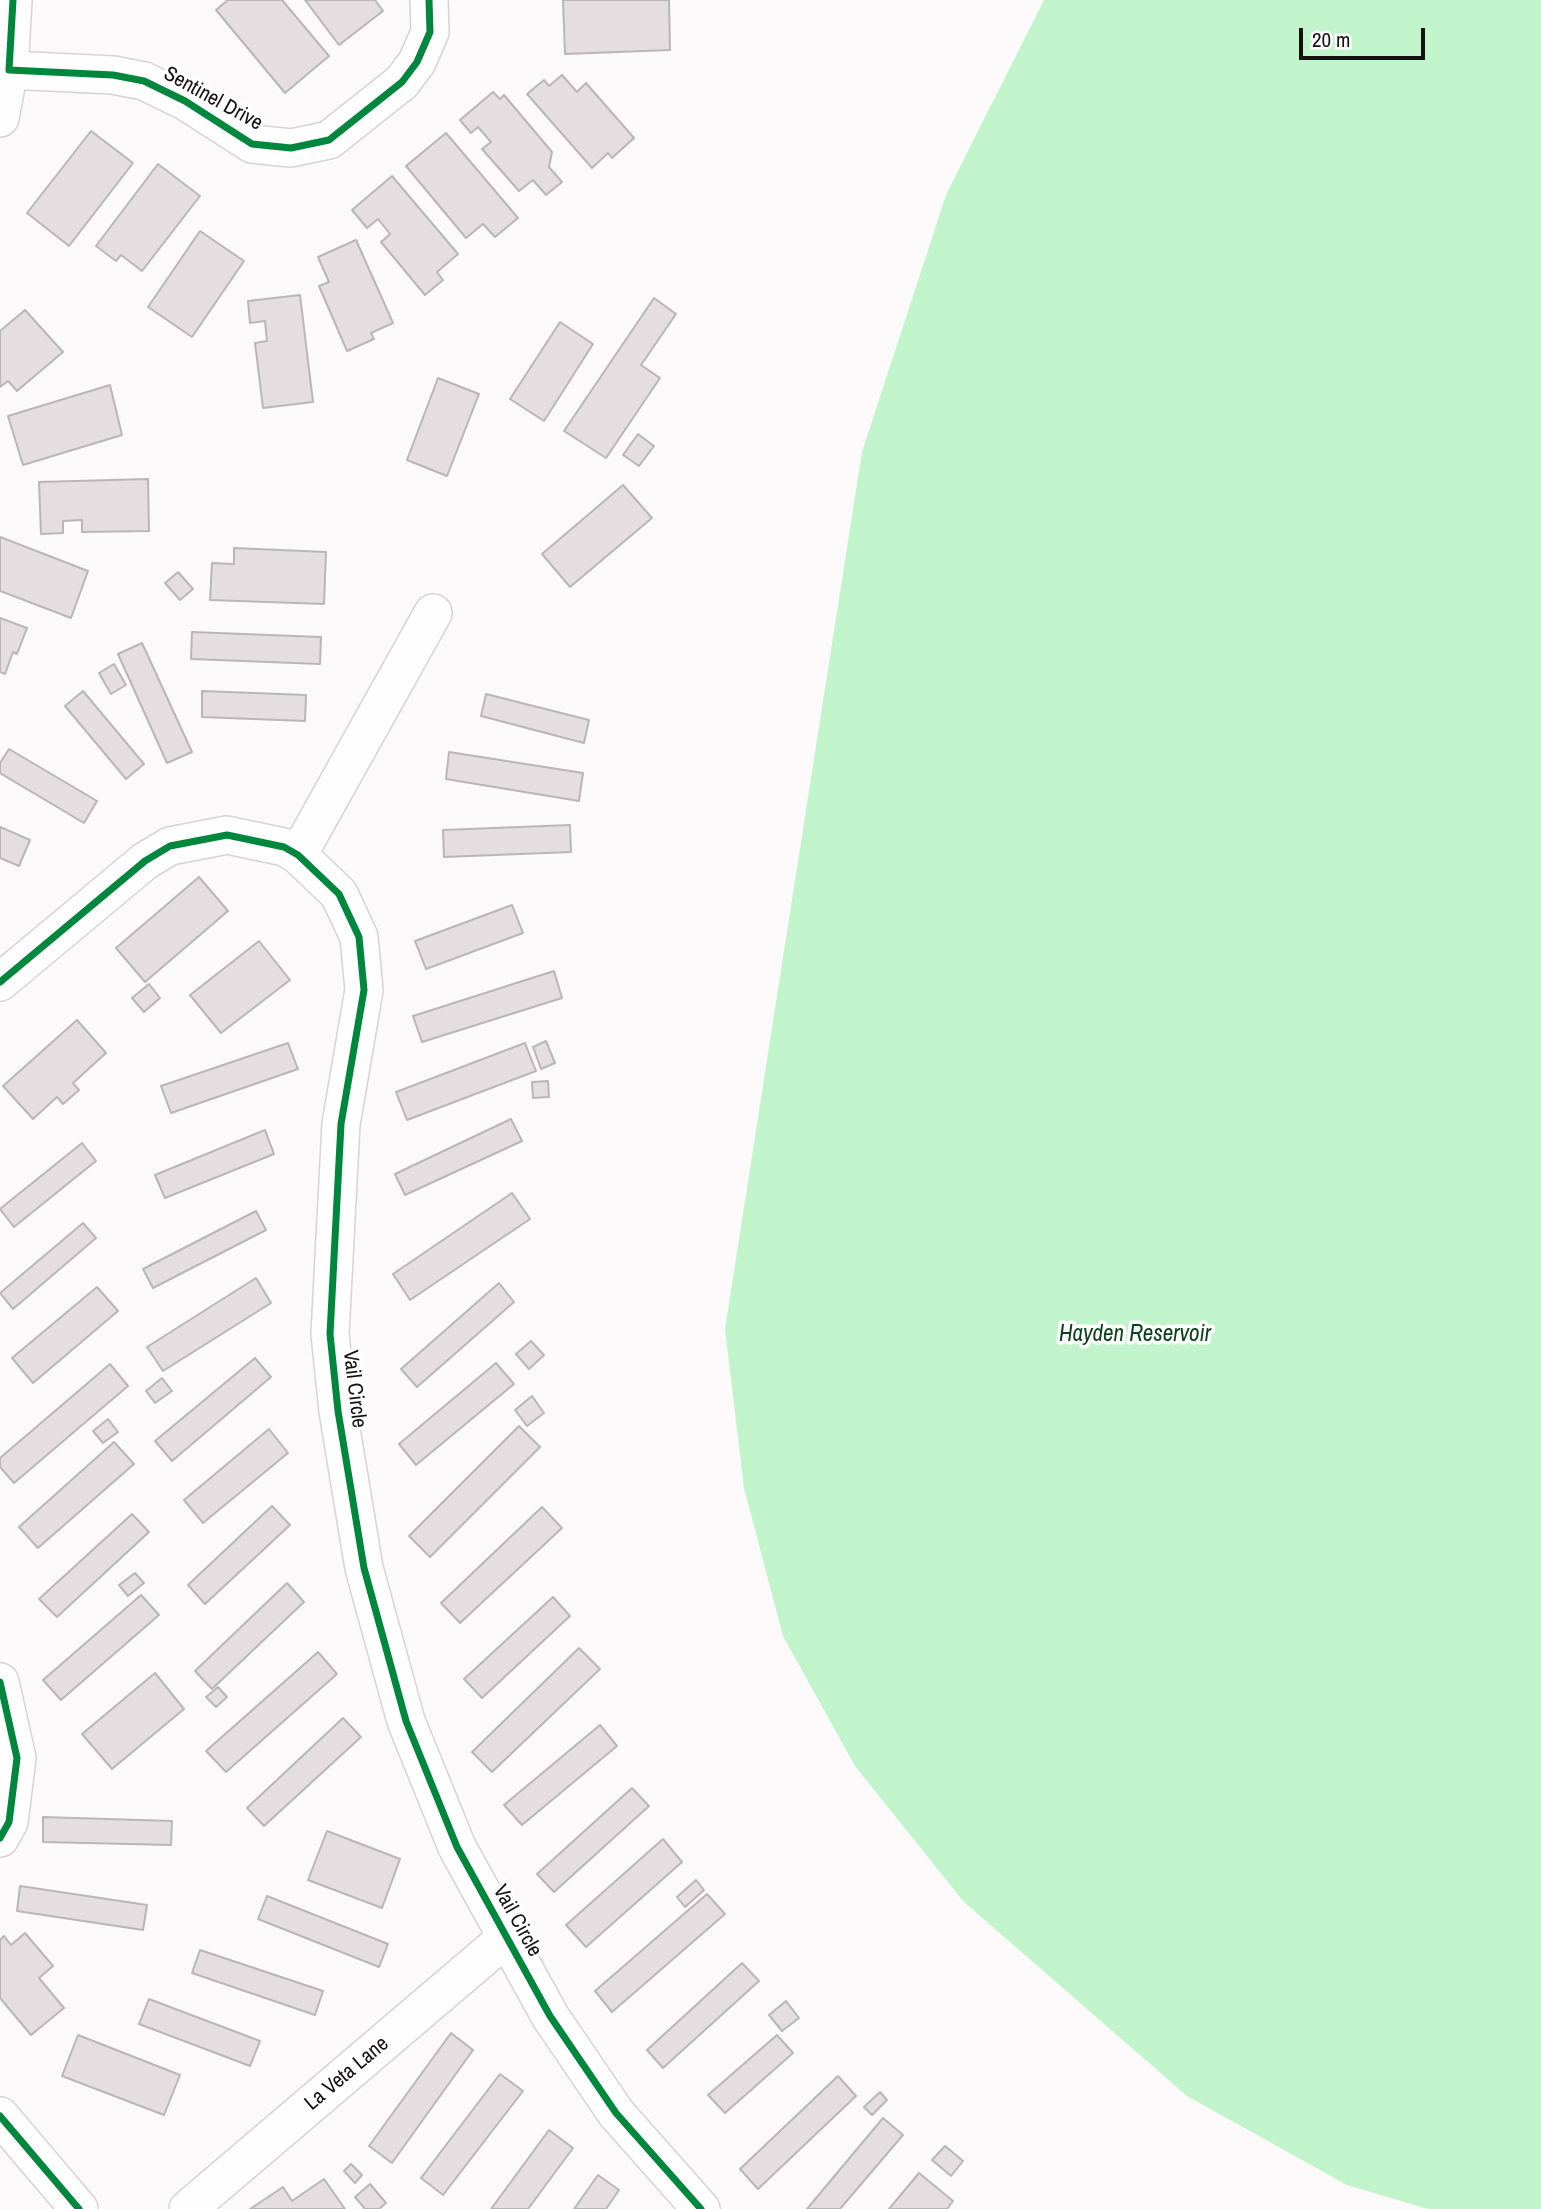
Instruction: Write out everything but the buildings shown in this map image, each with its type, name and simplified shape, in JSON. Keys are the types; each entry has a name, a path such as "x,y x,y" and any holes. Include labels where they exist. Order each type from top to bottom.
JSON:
{"street":[{"path":"0,118 9,69 13,0"},
{"name":"Sentinel Drive","path":"9,69 113,75 144,81 185,100 252,144 291,148 329,140 402,82 416,62 430,32 429,0"},
{"path":"298,855 433,613"},
{"name":"Vail Circle","path":"0,982 145,861 170,846 227,835 284,847 298,855 339,894 359,937 364,990 341,1124 330,1334 338,1411 363,1568 407,1721 457,1847 550,2016 616,2113 701,2209"},
{"path":"0,1682 17,1758 9,1822 0,1838"},
{"name":"La Veta Lane","path":"188,2209 506,1938"},
{"path":"0,2116 79,2209"}],"water":[{"name":"Hayden Reservoir","path":"1044,0 1541,0 1541,2209 1428,2209 1347,2185 1187,2096 964,1902 855,1766 783,1636 744,1488 725,1329 862,452 946,195"}],"cycle path":[{"path":"13,0 9,70 113,75 144,81 185,101 252,144 291,148 329,140 402,82 417,62 430,32 429,0"},
{"path":"0,982 145,861 170,846 227,835 284,847 298,855 339,894 359,937 364,990 341,1124 330,1334 338,1411 364,1568 406,1721 457,1847 550,2016 616,2113 701,2209"},
{"path":"0,1682 17,1758 9,1822 0,1838"},
{"path":"0,2116 79,2209"}]}
